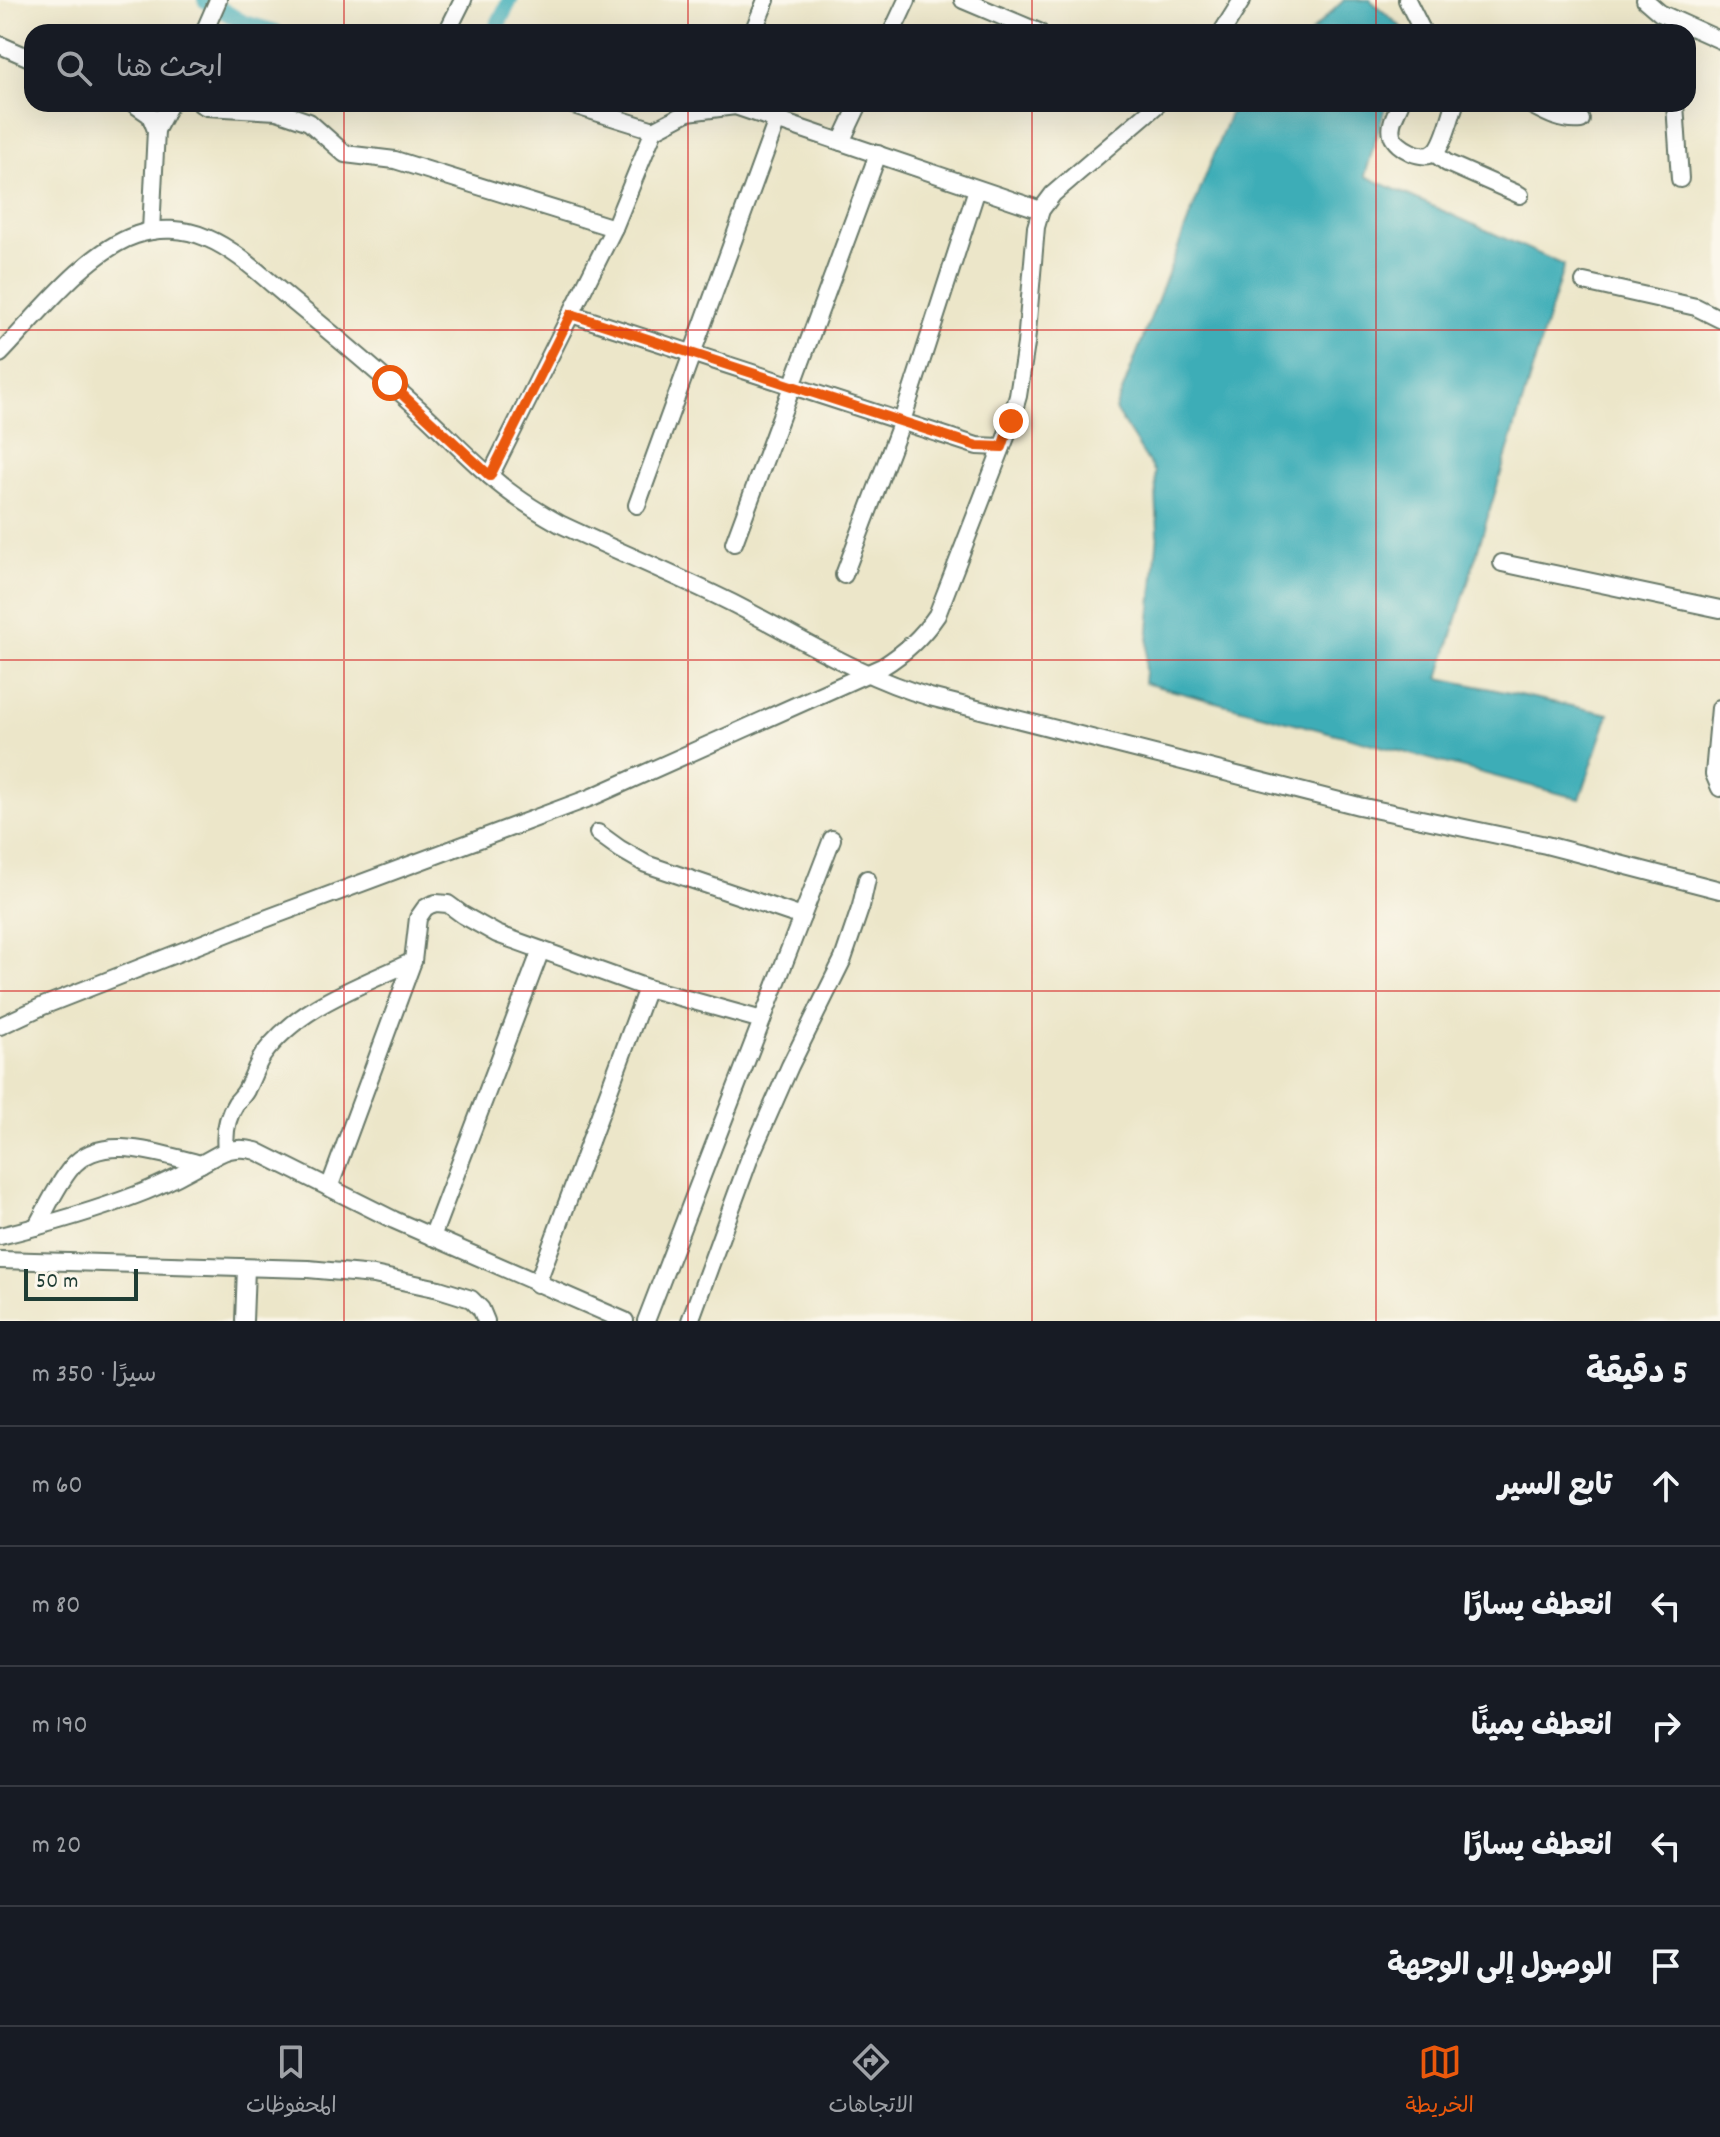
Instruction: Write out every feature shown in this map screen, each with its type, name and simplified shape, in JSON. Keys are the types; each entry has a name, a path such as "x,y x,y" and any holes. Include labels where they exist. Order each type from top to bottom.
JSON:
{"street":[{"path":"208,24 218,0"},
{"path":"451,24 463,0"},
{"path":"756,24 766,0"},
{"path":"896,24 907,0"},
{"path":"963,0 1020,24"},
{"path":"1227,24 1242,0"},
{"path":"1407,0 1419,24"},
{"path":"1645,0 1676,24"},
{"path":"1696,32 1720,40"},
{"path":"0,45 24,56"},
{"path":"146,112 156,130 151,231"},
{"path":"156,130 166,112"},
{"path":"280,112 309,122 345,154 395,160 614,228"},
{"path":"596,112 654,130"},
{"path":"490,476 614,228 654,130 688,112"},
{"path":"755,112 1041,210"},
{"path":"841,142 855,112"},
{"path":"0,1026 249,925 592,797 882,667 908,649 937,615 1015,408 1023,370 1036,227 1041,210 1053,194 1149,112"},
{"path":"1397,112 1392,129 1398,145 1424,156 1438,149 1452,112"},
{"path":"1546,112 1563,120 1581,120"},
{"path":"1676,112 1680,179"},
{"path":"637,505 777,120"},
{"path":"1434,153 1447,163 1520,195"},
{"path":"734,543 878,154"},
{"path":"844,575 902,421 977,189"},
{"path":"0,354 93,259 123,240 151,231 194,233 231,252 356,353 490,476 535,510 729,602 865,673 930,697 1359,806 1546,845 1720,890"},
{"path":"1584,282 1696,307 1720,319"},
{"path":"571,314 977,446 1002,447"},
{"path":"1502,563 1720,609"},
{"path":"1720,708 1714,774 1720,788"},
{"path":"598,833 646,864 802,917"},
{"path":"646,1321 832,839"},
{"path":"690,1321 750,1157 843,959 867,879"},
{"path":"329,1188 413,961 418,918 425,908 436,903 448,904 488,929 541,950 647,988 762,1020"},
{"path":"432,1237 541,950"},
{"path":"226,1150 226,1130 232,1111 248,1088 262,1057 284,1030 313,1009 413,961"},
{"path":"537,1284 647,988"},
{"path":"36,1227 70,1170 91,1153 108,1148 126,1148 201,1164"},
{"path":"0,1236 135,1196 226,1150 243,1148 256,1151 432,1237 625,1321"},
{"path":"0,1260 341,1271 407,1281 471,1299 481,1309 486,1321"},
{"path":"244,1321 246,1268"}],"water":[{"path":"1344,0 1370,0 1398,24 1319,24"},
{"path":"1384,112 1365,176 1564,265 1439,678 1609,714 1580,799 1144,683 1158,533 1155,472 1115,410 1230,113"}],"waterway":[{"path":"205,0 248,24"},
{"path":"498,24 510,0"}],"route":[{"path":"390,383 490,476 571,314 977,446 1002,447 1011,421"}]}
